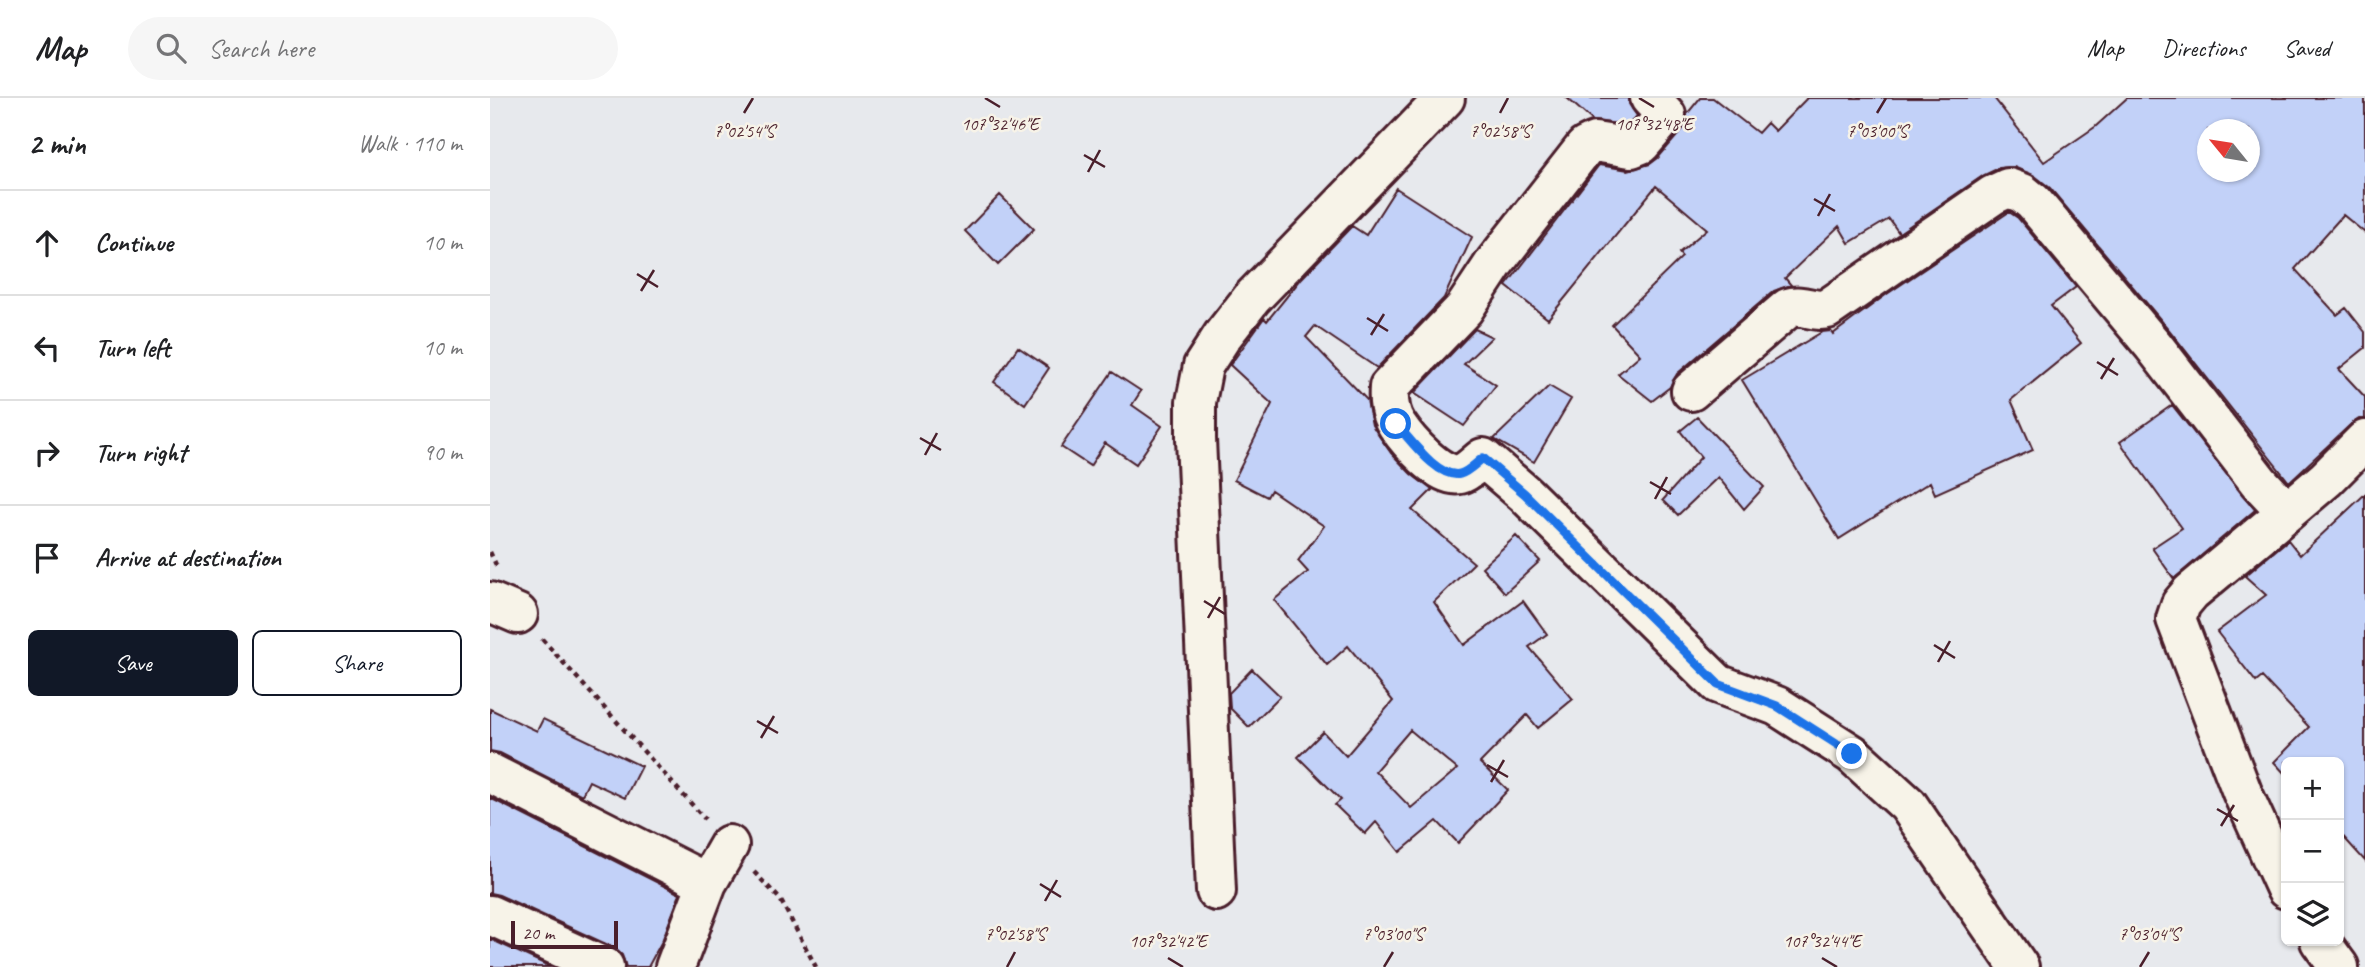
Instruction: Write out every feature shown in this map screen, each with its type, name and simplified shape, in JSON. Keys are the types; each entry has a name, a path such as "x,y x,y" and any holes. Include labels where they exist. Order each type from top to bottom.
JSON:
{"street":[{"path":"1216,891 1196,439 1196,402 1203,366 1252,298 1445,98"},
{"path":"1666,104 1641,145 1631,148 1595,142 1585,147 1495,262 1464,309 1389,387 1388,404 1396,424 1434,466 1451,474 1462,474 1483,458 1525,494 1718,684 1777,706 1852,754 1908,805 2019,967"},
{"path":"1691,391 1788,308 1803,305 1821,311 1827,309 1993,195 2008,188 2022,193 2033,202 2152,345 2259,482 2287,512"},
{"path":"2283,883 2242,792 2176,619 2181,604 2191,592 2326,479 2365,440"},
{"path":"490,773 706,883"},
{"path":"675,967 706,883 729,845"},
{"path":"490,915 604,967"},
{"path":"2324,946 2339,967"}],"path":[{"path":"490,552 504,608 780,899 816,967"}],"building":[{"path":"1567,98 1629,98 1629,104 1637,116 1628,125 1593,121"},
{"path":"1700,98 1713,98 1758,133 1767,123 1775,131 1807,98 1994,98 2044,162 2095,127 2127,98 2365,98 2365,233 2343,215 2295,269 2337,315 2346,308 2365,332 2365,348 2339,369 2365,397 2365,419 2359,419 2350,425 2289,482 2170,331 2050,188 2035,176 2014,167 1999,168 1984,175 1899,233 1889,219 1849,243 1839,226 1785,278 1791,285 1774,291 1677,374 1670,387 1652,401 1618,374 1640,355 1612,325 1682,257 1679,253 1707,229 1656,186 1548,319 1506,286 1599,165 1628,170 1650,164 1683,129 1687,114"},
{"path":"1396,188 1472,237 1444,298 1377,368 1315,326 1306,337 1367,400 1372,425 1391,453 1411,474 1432,490 1412,510 1474,563 1434,602 1464,645 1523,601 1547,634 1529,647 1573,699 1538,728 1527,715 1480,763 1508,790 1458,843 1437,821 1400,852 1376,822 1365,834 1335,805 1341,800 1298,757 1323,732 1346,756 1393,701 1348,646 1327,665 1274,600 1308,572 1298,561 1324,526 1271,490 1267,497 1234,480 1272,404 1230,365 1264,318 1267,321 1301,279 1352,226 1366,235","holes":["1410,730 1457,769 1411,808 1375,771"]},
{"path":"1000,195 1034,229 998,265 965,231"},
{"path":"2009,212 2018,218 2076,287 2051,306 2081,343 2011,400 2033,450 1935,494 1930,482 1839,539 1742,380 1822,332 1831,331 1833,334 1887,294"},
{"path":"1475,329 1492,337 1464,364 1496,385 1464,426 1414,393"},
{"path":"1018,347 1049,368 1025,404 994,382"},
{"path":"1112,372 1141,391 1132,405 1162,426 1136,464 1105,443 1090,466 1061,447"},
{"path":"1549,386 1571,399 1534,462 1494,439"},
{"path":"2172,405 2255,510 2174,579 2152,548 2182,528 2120,442"},
{"path":"1697,417 1764,487 1744,509 1718,477 1678,515 1663,500 1701,457 1680,431"},
{"path":"2365,494 2365,861 2344,838 2344,757 2281,757 2281,770 2274,762 2309,727 2262,677 2256,682 2217,632 2266,595 2245,576 2288,540 2300,555"},
{"path":"1516,536 1540,561 1505,593 1482,567"},
{"path":"1252,669 1280,696 1249,727 1230,708 1229,693"},
{"path":"490,709 537,731 543,719 641,766 625,798 589,781 582,795 500,753 490,751"},
{"path":"490,798 680,894 662,941 648,967 626,967 622,955 613,947 490,893"},
{"path":"490,939 551,967 490,967"}],"route":[{"path":"1396,424 1434,466 1451,474 1462,474 1483,458 1525,494 1718,684 1777,706 1852,754"}]}
